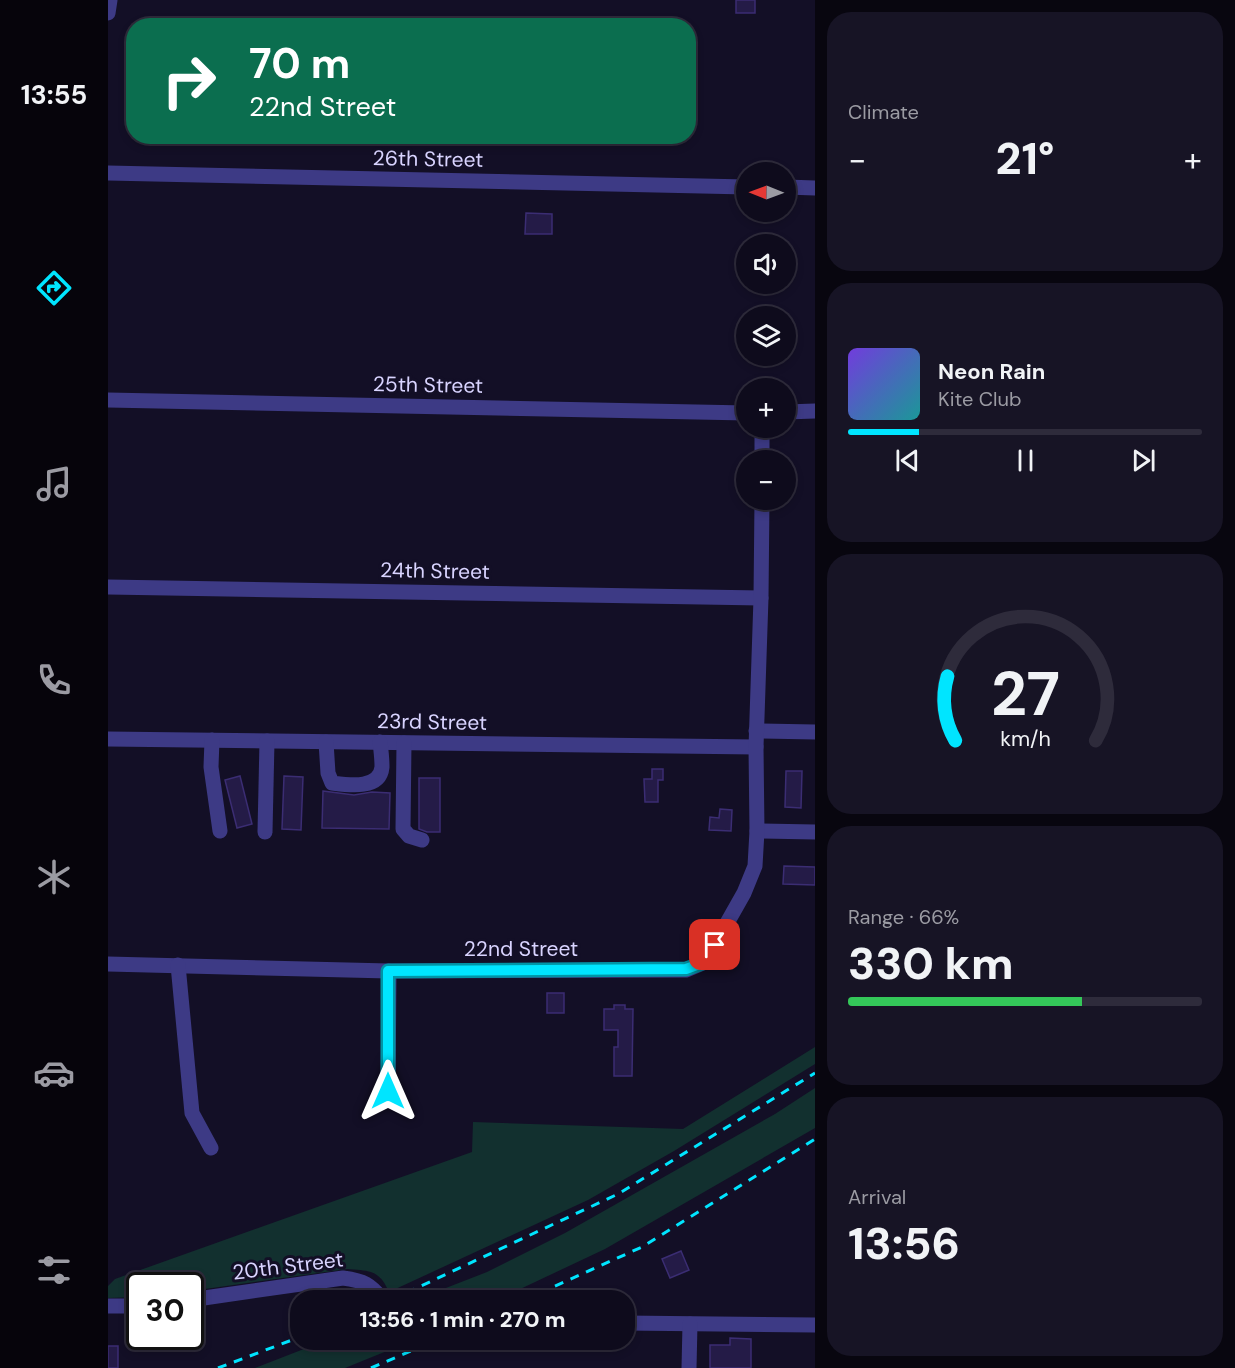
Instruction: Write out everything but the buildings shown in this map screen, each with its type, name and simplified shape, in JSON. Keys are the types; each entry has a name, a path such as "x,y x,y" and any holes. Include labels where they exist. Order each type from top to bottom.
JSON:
{"street":[{"path":"108,13 110,0"},
{"name":"26th Street","path":"108,173 736,187"},
{"path":"796,188 815,188"},
{"name":"25th Street","path":"108,400 736,413"},
{"path":"796,412 815,411"},
{"name":"22nd Street","path":"108,964 388,971 686,969 705,962 744,893 755,866 762,510"},
{"name":"24th Street","path":"108,587 761,598"},
{"path":"756,731 815,732"},
{"name":"23rd Street","path":"108,739 756,747"},
{"path":"212,740 212,767 220,831"},
{"path":"265,832 267,741"},
{"path":"326,742 327,773 332,783 347,785 370,783 378,778 382,769 380,742"},
{"path":"404,743 403,829 408,836 422,840"},
{"path":"757,831 815,832"},
{"path":"178,965 192,1113 211,1148"},
{"path":"388,971 388,1091"},
{"name":"20th Street","path":"204,1298 343,1278 357,1280 372,1286 375,1290"},
{"path":"108,1306 126,1305"},
{"path":"635,1323 815,1325"},
{"path":"689,1368 690,1324"}],"green space":[{"path":"815,1047 815,1064 674,1151 588,1200 393,1290 388,1290 377,1275 367,1271 347,1269 204,1289 204,1272 135,1272 472,1152 473,1122 683,1129"},
{"path":"815,1088 815,1128 605,1249 518,1290 441,1290 487,1272 565,1233 775,1114"},
{"path":"126,1275 126,1297 108,1298 108,1286 115,1279"},
{"path":"301,1350 389,1350 345,1368 255,1368"}],"railway":[{"path":"412,1290 618,1194 815,1073"},
{"path":"546,1290 642,1247 815,1139"},
{"path":"218,1368 290,1341"},
{"path":"371,1368 413,1350"}],"route":[{"path":"388,1091 388,971 686,969 705,962 715,945"}]}
